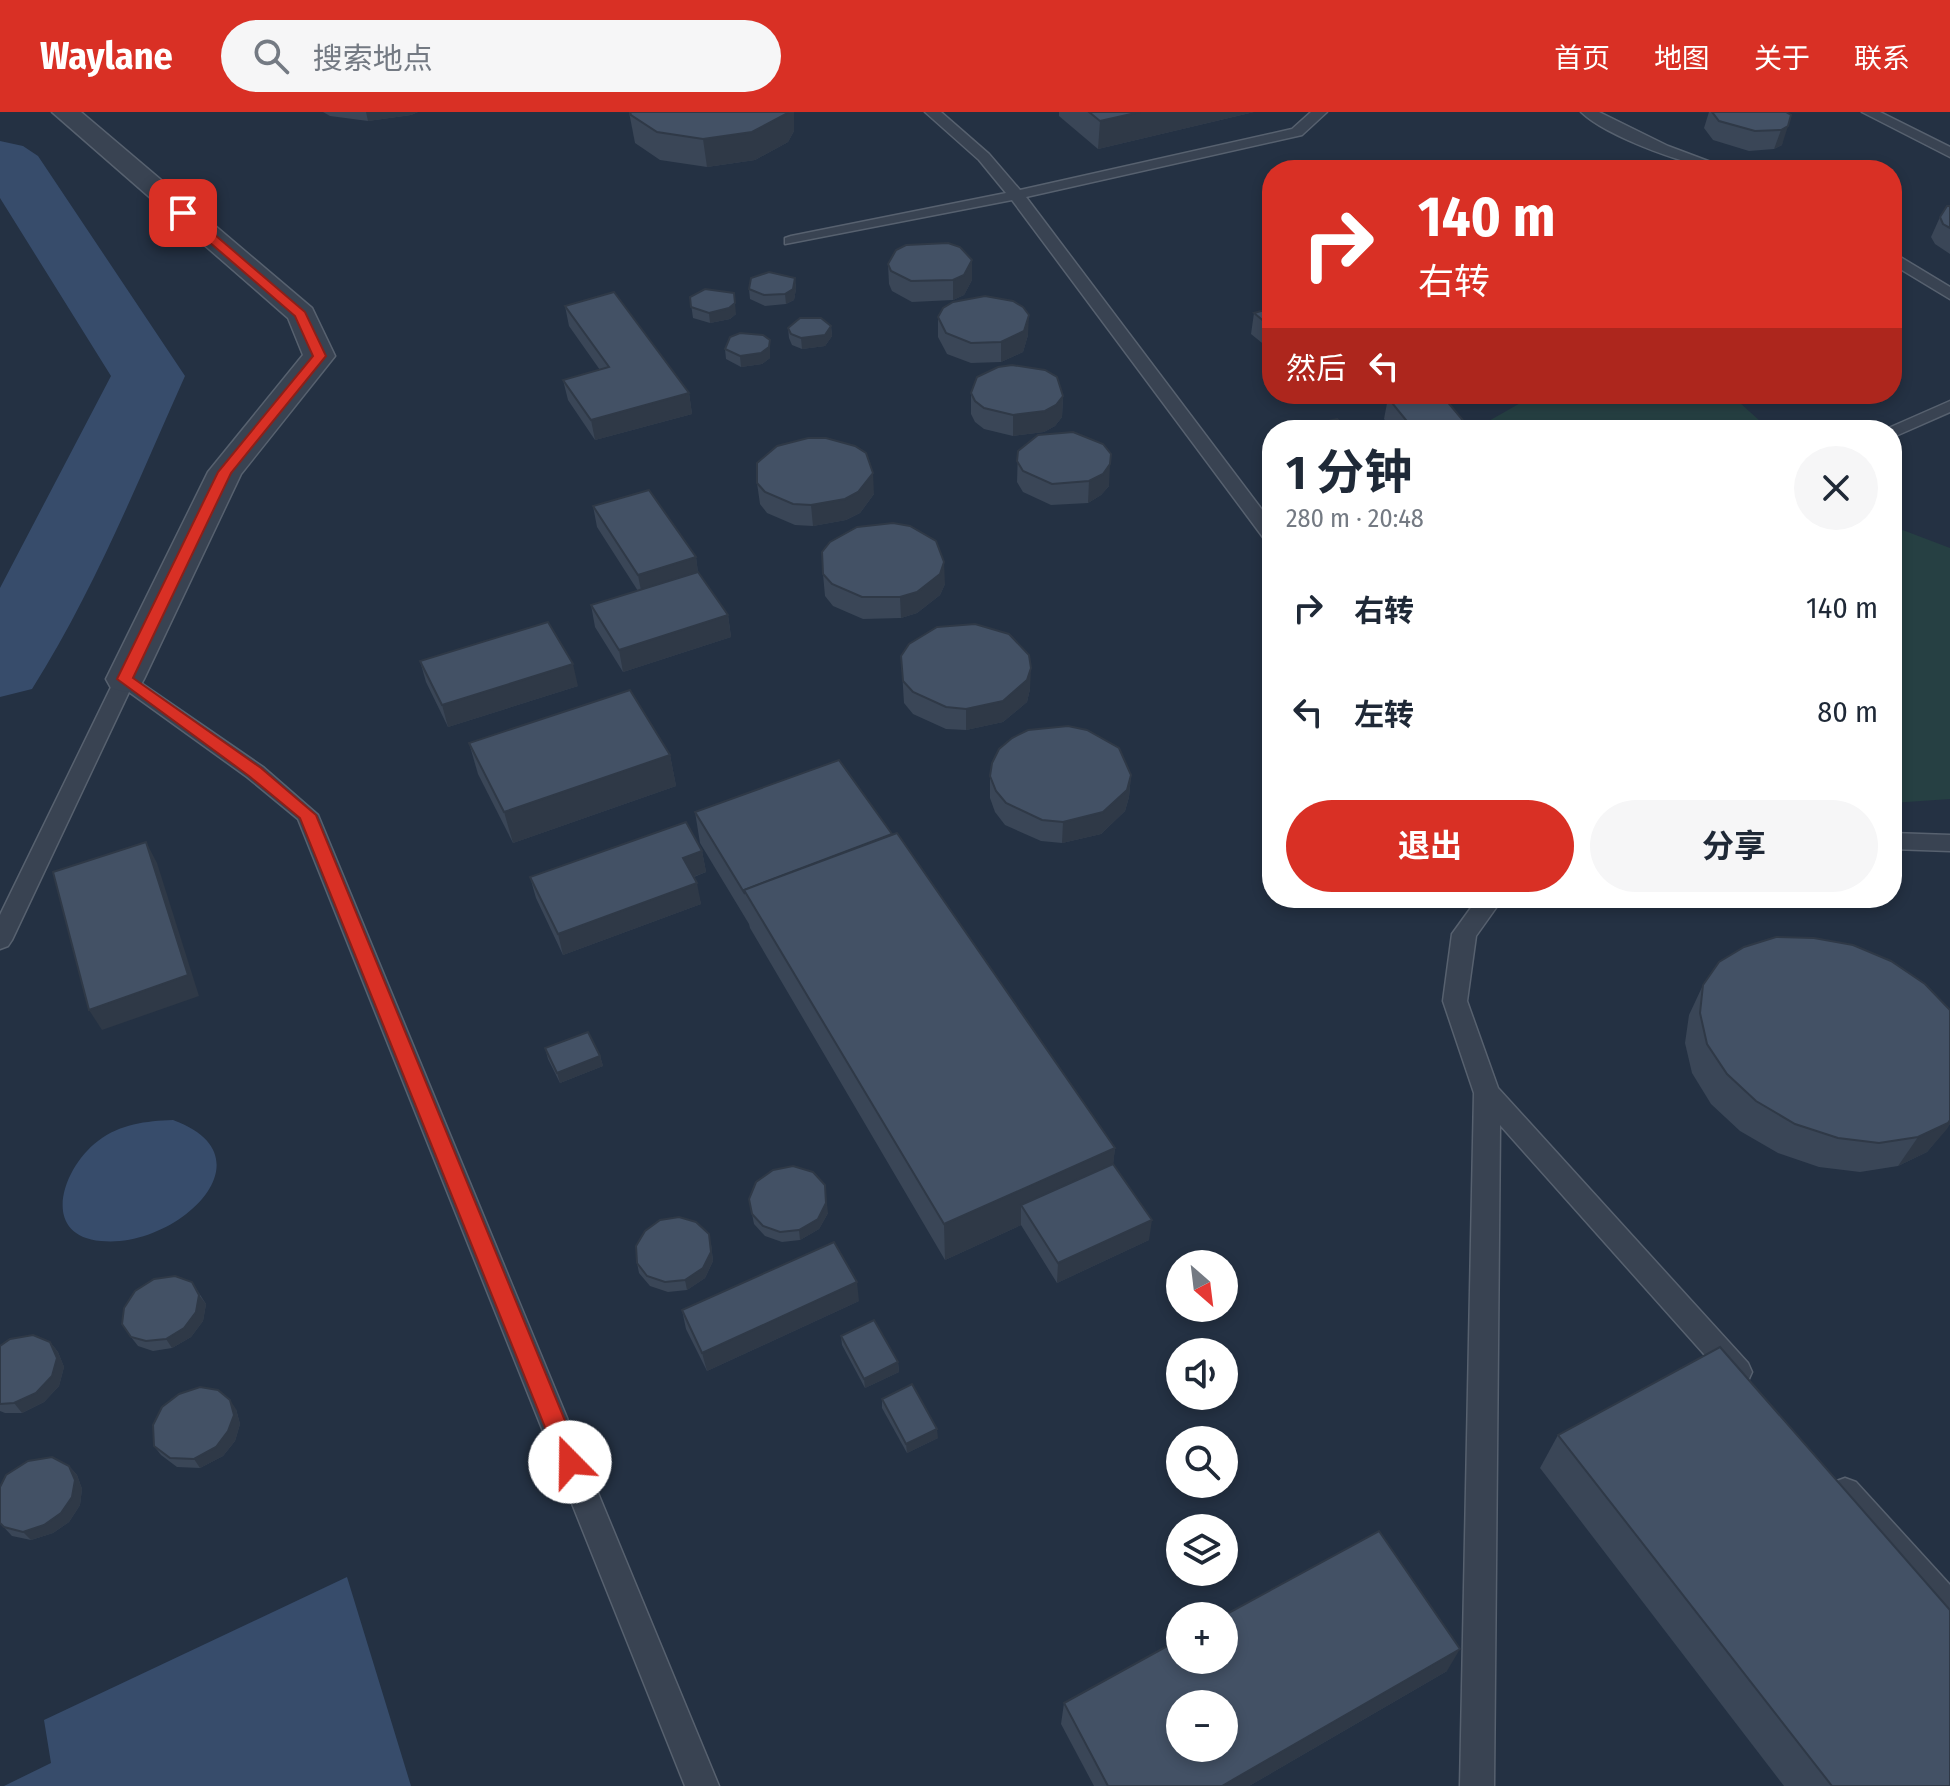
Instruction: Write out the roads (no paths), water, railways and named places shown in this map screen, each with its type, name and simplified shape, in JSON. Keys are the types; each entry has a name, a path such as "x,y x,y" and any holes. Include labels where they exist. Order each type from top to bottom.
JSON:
{"street":[{"path":"65,112 301,314 319,356 225,472 125,679"}],"lane":[{"path":"932,112 984,157 1016,195 1262,523"},
{"path":"1588,112 1663,149 1695,160"},
{"path":"1869,112 1950,153"},
{"path":"791,241 1016,195 1297,132 1320,113"},
{"path":"1902,263 1950,294"},
{"path":"1902,427 1950,406"},
{"path":"0,940 125,679 255,772 307,815 702,1786"},
{"path":"1902,841 1950,843"},
{"path":"1477,1786 1487,1093 1455,1001 1464,934 1484,908"},
{"path":"1487,1093 1761,1397"},
{"path":"1824,1468 1950,1608"}],"water":[{"path":"173,1120 202,1136 215,1156 215,1177 203,1197 184,1216 158,1231 130,1240 101,1241 81,1236 69,1226 63,1213 63,1198 75,1166 86,1152 106,1135 124,1127"},
{"path":"347,1577 411,1786 4,1786 51,1763 44,1720"}],"waterway":[{"path":"0,160 15,170 148,376 70,538 0,668"}]}
